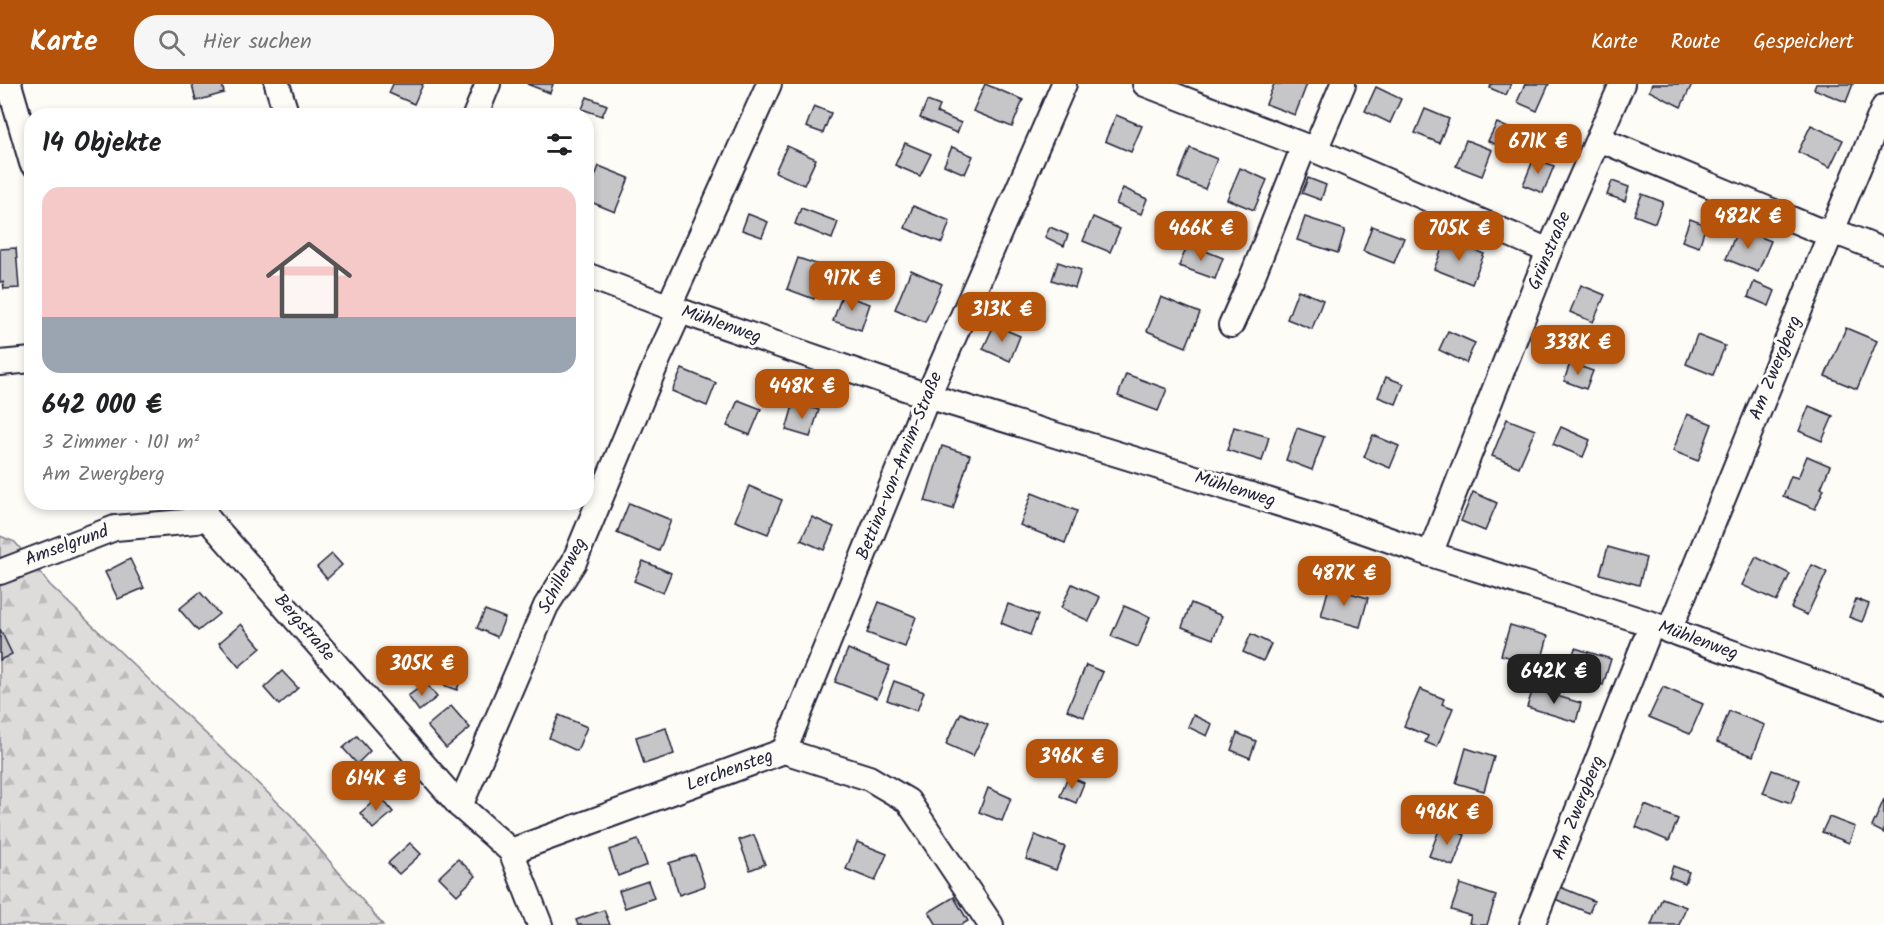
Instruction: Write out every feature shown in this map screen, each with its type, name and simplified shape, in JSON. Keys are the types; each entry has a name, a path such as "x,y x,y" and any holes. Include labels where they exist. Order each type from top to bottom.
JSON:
{"street":[{"path":"9,84 24,136"},
{"path":"277,84 284,108"},
{"path":"478,108 488,84"},
{"name":"Schillerweg","path":"460,806 546,606 574,562 659,357 674,309 769,84"},
{"name":"Bettina-von-Arnim-Straße","path":"784,751 928,396 1064,84"},
{"path":"1145,84 1309,148 1549,251"},
{"path":"1231,325 1309,148 1343,84"},
{"name":"Grünstraße","path":"1430,554 1549,251 1622,84"},
{"name":"Am Zwergberg","path":"1532,925 1884,107"},
{"path":"1599,139 1815,229 1846,236 1884,251"},
{"name":"Mühlenweg","path":"594,278 674,309 928,396 1329,519 1661,628 1884,707"},
{"path":"0,363 24,361"},
{"name":"Amselgrund","path":"0,572 115,528 196,521 200,510"},
{"name":"Bergstraße","path":"201,510 460,806 511,851 540,925"},
{"name":"Lerchensteg","path":"511,851 784,751 869,778 908,801 991,925"}],"green space":[{"path":"0,536 15,542 50,585 291,815 383,925 0,925"}],"building":[{"path":"192,84 222,84 224,93 196,101"},
{"path":"393,84 423,84 414,104 389,93"},
{"path":"527,84 553,84 550,93"},
{"path":"985,84 1023,100 1012,127 973,111"},
{"path":"1274,84 1307,84 1295,115 1266,104"},
{"path":"1491,84 1511,84 1506,95 1490,88"},
{"path":"1525,84 1549,84 1537,111 1517,102"},
{"path":"1652,84 1692,84 1681,107 1649,91"},
{"path":"1816,84 1853,84 1846,102 1814,89"},
{"path":"1376,87 1401,99 1390,123 1365,111"},
{"path":"587,97 607,105 602,116 594,113 594,108 582,108"},
{"path":"927,101 940,106 937,113 961,123 957,133 920,118"},
{"path":"814,106 831,113 823,133 806,127"},
{"path":"1425,109 1449,119 1439,143 1415,133"},
{"path":"1116,115 1142,126 1131,152 1105,141"},
{"path":"1497,123 1530,138 1522,156 1488,141"},
{"path":"1811,125 1843,140 1830,167 1798,152"},
{"path":"1466,140 1492,150 1482,176 1456,166"},
{"path":"905,143 931,154 920,176 895,165"},
{"path":"787,146 816,159 804,185 775,172"},
{"path":"952,147 973,156 965,174 944,165"},
{"path":"1190,148 1217,159 1205,189 1178,178"},
{"path":"1534,158 1554,166 1543,193 1523,185"},
{"path":"599,166 629,178 615,212 594,203 594,179"},
{"path":"1240,168 1267,180 1254,210 1227,199"},
{"path":"1308,178 1326,185 1321,200 1302,193"},
{"path":"1612,181 1629,187 1625,201 1607,195"},
{"path":"1123,188 1147,199 1141,214 1116,204"},
{"path":"1642,194 1663,202 1655,223 1634,215"},
{"path":"913,206 950,221 942,243 905,228"},
{"path":"801,208 838,222 832,239 795,224"},
{"path":"748,214 768,222 762,237 742,230"},
{"path":"1093,217 1120,229 1110,252 1083,241"},
{"path":"1305,217 1345,230 1338,253 1297,240"},
{"path":"1690,219 1706,225 1699,247 1682,241"},
{"path":"1372,226 1404,238 1394,263 1363,251"},
{"path":"1050,227 1068,235 1064,246 1045,237"},
{"path":"1738,228 1771,241 1758,272 1726,259"},
{"path":"1446,239 1484,254 1472,284 1434,269"},
{"path":"1188,244 1223,258 1215,279 1179,266"},
{"path":"16,248 19,288 4,289 3,282 0,282 0,249"},
{"path":"798,258 825,267 814,299 787,289"},
{"path":"1058,262 1081,270 1075,288 1052,280"},
{"path":"911,270 942,284 925,322 895,309"},
{"path":"1754,282 1775,291 1769,306 1748,297"},
{"path":"1581,285 1605,295 1593,322 1570,312"},
{"path":"1298,290 1323,300 1312,329 1287,319"},
{"path":"842,295 870,304 861,330 833,321"},
{"path":"1161,297 1200,313 1186,347 1147,331"},
{"path":"994,325 1020,336 1010,361 983,349"},
{"path":"1846,328 1877,341 1857,389 1825,376"},
{"path":"1448,331 1475,343 1466,363 1439,350"},
{"path":"1697,335 1725,346 1713,375 1686,364"},
{"path":"1570,363 1593,371 1586,389 1564,381"},
{"path":"682,369 716,383 707,406 672,391"},
{"path":"1126,374 1167,389 1158,411 1118,396"},
{"path":"1386,377 1404,384 1396,404 1378,397"},
{"path":"738,400 761,409 750,435 727,426"},
{"path":"794,402 819,410 810,437 786,430"},
{"path":"1809,406 1833,416 1822,441 1799,431"},
{"path":"1687,414 1712,424 1698,461 1673,451"},
{"path":"1507,419 1535,430 1519,467 1492,456"},
{"path":"1234,427 1269,437 1262,461 1227,450"},
{"path":"1561,427 1590,440 1583,457 1553,444"},
{"path":"1297,428 1324,437 1312,470 1286,460"},
{"path":"1373,435 1399,446 1390,468 1364,457"},
{"path":"942,446 970,455 953,509 925,501"},
{"path":"1807,456 1830,466 1821,488 1824,489 1815,509 1783,496 1791,476 1798,478"},
{"path":"749,486 782,500 768,534 735,521"},
{"path":"1473,492 1497,503 1485,531 1461,521"},
{"path":"1032,493 1077,511 1065,543 1020,525"},
{"path":"629,503 671,520 659,551 617,533"},
{"path":"812,517 834,527 824,550 801,540"},
{"path":"1608,547 1646,558 1639,585 1600,574"},
{"path":"332,554 342,565 327,579 317,567"},
{"path":"1756,557 1790,574 1777,601 1742,585"},
{"path":"130,559 144,588 118,599 105,572"},
{"path":"643,561 671,573 663,593 634,581"},
{"path":"1812,565 1827,572 1807,615 1791,608"},
{"path":"1072,584 1100,597 1089,621 1061,608"},
{"path":"1329,587 1368,598 1360,627 1321,616"},
{"path":"200,592 219,614 198,631 179,609"},
{"path":"1856,599 1869,604 1862,622 1849,617"},
{"path":"879,602 916,617 905,647 867,633"},
{"path":"1191,603 1222,616 1213,639 1182,627"},
{"path":"1008,604 1038,615 1030,635 1001,623"},
{"path":"1124,606 1150,617 1138,647 1111,636"},
{"path":"485,610 505,618 497,637 477,628"},
{"path":"241,624 261,648 239,667 219,643"},
{"path":"1510,625 1548,636 1540,666 1501,655"},
{"path":"0,629 12,654 0,660"},
{"path":"1251,634 1271,644 1263,661 1243,652"},
{"path":"1575,648 1611,659 1603,685 1567,674"},
{"path":"848,649 890,666 877,698 835,682"},
{"path":"445,663 464,670 457,690 437,683"},
{"path":"1086,665 1103,672 1084,717 1067,710"},
{"path":"282,671 298,688 279,705 264,688"},
{"path":"894,681 924,692 917,711 887,700"},
{"path":"426,683 437,697 419,711 408,696"},
{"path":"1663,687 1703,704 1690,734 1649,717"},
{"path":"1420,689 1444,699 1442,704 1453,708 1437,747 1425,742 1428,736 1404,726"},
{"path":"1533,689 1581,703 1576,722 1527,707"},
{"path":"451,706 470,728 446,748 427,726"},
{"path":"1729,711 1765,725 1753,756 1717,742"},
{"path":"961,713 988,725 973,756 946,744"},
{"path":"559,715 587,727 577,751 549,738"},
{"path":"1193,715 1212,724 1207,736 1188,727"},
{"path":"666,728 674,754 644,764 636,737"},
{"path":"1237,733 1256,741 1250,758 1231,750"},
{"path":"357,736 370,751 357,764 343,748"},
{"path":"1466,748 1494,757 1484,791 1456,783"},
{"path":"1772,770 1800,780 1791,803 1763,793"},
{"path":"1068,776 1084,783 1076,803 1060,796"},
{"path":"988,788 1011,798 1002,821 979,812"},
{"path":"380,796 393,812 373,829 360,813"},
{"path":"1884,799 1884,833 1872,827"},
{"path":"1645,805 1678,819 1669,841 1636,827"},
{"path":"1829,817 1855,827 1849,843 1822,832"},
{"path":"1441,825 1465,835 1453,866 1429,856"},
{"path":"754,835 765,864 750,870 739,840"},
{"path":"1035,835 1065,847 1056,870 1026,859"},
{"path":"638,840 647,865 618,876 609,850"},
{"path":"857,842 887,854 875,881 846,869"},
{"path":"410,843 421,854 399,874 388,863"},
{"path":"695,855 705,886 679,895 669,863"},
{"path":"458,859 476,876 457,895 439,877"},
{"path":"1673,866 1689,872 1685,883 1669,877"},
{"path":"648,881 654,898 625,908 619,891"},
{"path":"1460,884 1496,896 1487,925 1469,923 1471,916 1451,910"},
{"path":"1560,887 1594,901 1589,913 1555,899"},
{"path":"954,897 968,921 961,925 937,925 929,912"},
{"path":"1662,898 1686,907 1679,925 1651,925"},
{"path":"604,910 610,925 578,925 576,920"}]}
